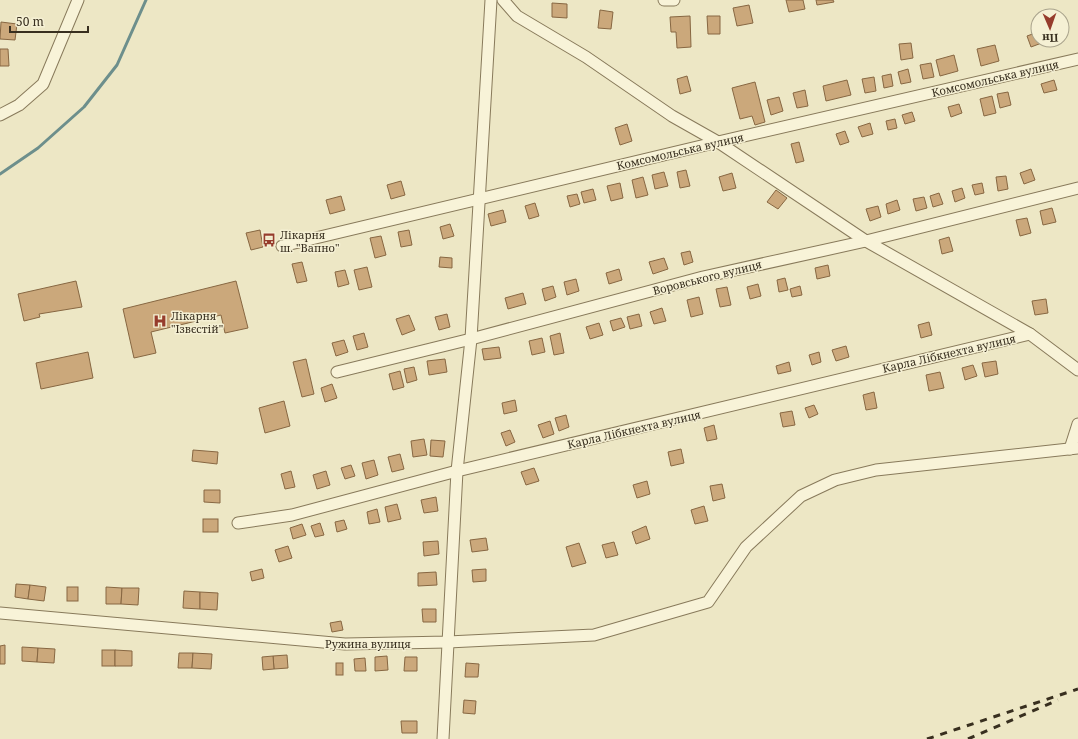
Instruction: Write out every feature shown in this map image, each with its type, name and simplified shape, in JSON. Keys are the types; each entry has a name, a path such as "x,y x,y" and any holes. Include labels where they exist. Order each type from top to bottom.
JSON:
{"street":[{"path":"0,115 19,105 43,84 78,0"},
{"path":"443,739 457,471 472,339 491,0"},
{"path":"503,0 517,16 586,57 672,116 718,142 866,241 1030,334 1078,370"},
{"path":"664,0 674,0"},
{"name":"Комсомольська вулиця","path":"282,246 718,142 1078,59"},
{"name":"Воровського вулиця","path":"337,372 472,339 703,277 866,241 1078,188"},
{"name":"Карла Лібкнехта вулиця","path":"238,523 292,515 457,471 1030,334"},
{"path":"1074,448 1078,424"},
{"name":"Ружина вулиця","path":"0,613 345,644 448,642 594,635 708,602 746,547 801,496 835,480 876,470 1074,448"}],"building":[{"path":"786,0 803,0 805,9 789,12"},
{"path":"816,0 833,0 834,2 817,5"},
{"path":"552,3 567,4 567,18 552,17"},
{"path":"749,5 753,23 737,26 733,8"},
{"path":"600,10 613,12 611,29 598,28"},
{"path":"690,16 691,47 677,48 676,32 671,32 670,17"},
{"path":"707,16 720,16 720,34 708,34"},
{"path":"1,22 17,24 15,40 0,39"},
{"path":"1030,35 1030,44 1027,36"},
{"path":"911,43 913,58 901,60 899,44"},
{"path":"995,45 999,61 981,66 977,49"},
{"path":"0,49 8,49 9,66 0,66"},
{"path":"954,55 958,71 940,76 936,60"},
{"path":"931,63 934,77 923,79 920,65"},
{"path":"908,69 911,82 901,84 898,72"},
{"path":"891,74 893,86 884,88 882,76"},
{"path":"687,76 691,91 680,94 677,79"},
{"path":"874,77 876,91 865,93 862,79"},
{"path":"847,80 851,95 826,101 823,86"},
{"path":"1054,80 1057,90 1044,93 1041,84"},
{"path":"755,82 765,122 755,125 752,116 740,119 732,88"},
{"path":"805,90 808,106 797,108 793,93"},
{"path":"1008,92 1011,105 1000,108 997,94"},
{"path":"992,96 996,113 984,116 980,99"},
{"path":"779,97 783,111 771,115 767,100"},
{"path":"959,104 962,113 951,117 948,107"},
{"path":"912,112 915,121 905,124 902,115"},
{"path":"895,119 897,128 888,130 886,121"},
{"path":"870,123 873,134 862,137 858,127"},
{"path":"627,124 632,141 620,145 615,128"},
{"path":"845,131 849,142 840,145 836,134"},
{"path":"799,142 804,161 796,163 791,144"},
{"path":"1031,169 1035,180 1024,184 1020,173"},
{"path":"686,170 690,186 680,188 677,172"},
{"path":"664,172 668,186 655,189 652,175"},
{"path":"732,173 736,188 723,191 719,177"},
{"path":"1006,176 1008,189 998,191 996,177"},
{"path":"643,177 648,195 636,198 632,180"},
{"path":"401,181 405,195 391,199 387,185"},
{"path":"620,183 623,198 611,201 607,186"},
{"path":"982,183 984,193 975,195 972,185"},
{"path":"962,188 965,198 955,202 952,191"},
{"path":"593,189 596,200 584,203 581,192"},
{"path":"776,190 787,198 778,209 767,202"},
{"path":"939,193 943,204 933,207 930,196"},
{"path":"577,194 580,204 570,207 567,196"},
{"path":"341,196 345,210 330,214 326,200"},
{"path":"924,197 927,208 916,211 913,199"},
{"path":"897,200 900,210 888,214 886,204"},
{"path":"535,203 539,216 529,219 525,206"},
{"path":"878,206 881,217 870,221 866,209"},
{"path":"1052,208 1056,222 1043,225 1040,211"},
{"path":"503,210 506,222 491,226 488,214"},
{"path":"1027,218 1031,233 1020,236 1016,220"},
{"path":"450,224 454,236 443,239 440,227"},
{"path":"260,230 263,247 251,250 246,233"},
{"path":"409,230 412,245 401,247 398,232"},
{"path":"381,236 386,255 375,258 370,238"},
{"path":"949,237 953,251 942,254 939,240"},
{"path":"690,251 693,262 684,265 681,253"},
{"path":"440,257 452,258 452,268 439,267"},
{"path":"664,258 668,269 653,274 649,262"},
{"path":"302,262 307,281 297,283 292,264"},
{"path":"828,265 830,276 817,279 815,268"},
{"path":"367,267 372,287 359,290 354,270"},
{"path":"619,269 622,280 609,284 606,273"},
{"path":"345,270 349,284 338,287 335,272"},
{"path":"785,278 788,290 779,292 777,280"},
{"path":"576,279 579,291 567,295 564,282"},
{"path":"76,281 82,307 39,314 40,317 24,321 18,294"},
{"name":"Лікарня \"Ізвєстій\"","path":"236,281 248,328 225,333 221,315 151,332 156,353 134,358 123,309"},
{"path":"758,284 761,296 750,299 747,287"},
{"path":"553,286 556,297 545,301 542,289"},
{"path":"800,286 802,295 792,297 790,289"},
{"path":"727,287 731,305 720,307 716,289"},
{"path":"523,293 526,304 508,309 505,298"},
{"path":"699,297 703,314 691,317 687,300"},
{"path":"1046,299 1048,313 1035,315 1032,301"},
{"path":"662,308 666,321 654,324 650,312"},
{"path":"447,314 450,327 439,330 435,317"},
{"path":"639,314 642,326 630,329 627,317"},
{"path":"409,315 415,330 402,335 396,319"},
{"path":"621,318 625,327 613,331 610,321"},
{"path":"929,322 932,335 921,338 918,325"},
{"path":"599,323 603,335 590,339 586,327"},
{"path":"364,333 368,347 357,350 353,336"},
{"path":"560,333 564,353 554,355 550,336"},
{"path":"542,338 545,352 532,355 529,341"},
{"path":"344,340 348,352 336,356 332,343"},
{"path":"846,346 849,357 836,361 832,350"},
{"path":"499,347 501,358 484,360 482,349"},
{"path":"88,352 93,378 41,389 36,363"},
{"path":"819,352 821,362 812,365 809,355"},
{"path":"306,359 314,394 302,397 293,362"},
{"path":"445,359 447,372 429,375 427,361"},
{"path":"996,361 998,374 985,377 982,363"},
{"path":"789,362 791,371 778,374 776,366"},
{"path":"973,365 977,376 965,380 962,368"},
{"path":"414,367 417,380 407,383 404,369"},
{"path":"400,371 404,387 393,390 389,374"},
{"path":"940,372 944,388 929,391 926,375"},
{"path":"332,384 337,398 325,402 321,388"},
{"path":"874,392 877,408 866,410 863,395"},
{"path":"515,400 517,411 504,414 502,403"},
{"path":"284,401 290,426 265,433 259,408"},
{"path":"814,405 818,414 809,418 805,408"},
{"path":"792,411 795,425 783,427 780,413"},
{"path":"566,415 569,427 559,431 555,418"},
{"path":"550,421 554,434 543,438 538,425"},
{"path":"714,425 717,439 707,441 704,428"},
{"path":"510,430 515,442 506,446 501,433"},
{"path":"424,439 427,455 413,457 411,441"},
{"path":"431,440 445,441 443,457 430,456"},
{"path":"681,449 684,463 671,466 668,452"},
{"path":"193,450 218,452 217,464 192,461"},
{"path":"400,454 404,469 392,472 388,457"},
{"path":"374,460 378,475 366,479 362,463"},
{"path":"351,465 355,476 345,479 341,468"},
{"path":"534,468 539,481 526,485 521,472"},
{"path":"291,471 295,487 285,489 281,474"},
{"path":"326,471 330,485 317,489 313,475"},
{"path":"647,481 650,494 637,498 633,485"},
{"path":"722,484 725,498 713,501 710,486"},
{"path":"204,490 220,490 220,503 204,502"},
{"path":"436,497 438,511 424,513 421,500"},
{"path":"397,504 401,519 388,522 385,507"},
{"path":"704,506 708,521 695,524 691,510"},
{"path":"377,509 380,522 369,524 367,512"},
{"path":"203,519 218,519 218,532 203,532"},
{"path":"344,520 347,529 337,532 335,522"},
{"path":"320,523 324,535 315,537 311,526"},
{"path":"302,524 306,535 293,539 290,528"},
{"path":"646,526 650,539 636,544 632,532"},
{"path":"486,538 488,550 472,552 470,540"},
{"path":"438,541 439,554 424,556 423,542"},
{"path":"614,542 618,555 606,558 602,545"},
{"path":"579,543 586,563 572,567 566,547"},
{"path":"288,546 292,558 279,562 275,550"},
{"path":"262,569 264,578 252,581 250,572"},
{"path":"486,569 486,581 473,582 472,570"},
{"path":"436,572 437,585 418,586 418,573"},
{"path":"16,584 30,585 28,599 15,597"},
{"path":"30,585 46,587 44,601 28,599"},
{"path":"67,587 78,587 78,601 67,601"},
{"path":"106,587 122,588 121,604 106,604"},
{"path":"122,588 139,588 138,605 121,604"},
{"path":"184,591 200,592 200,609 183,608"},
{"path":"200,592 218,593 217,610 200,609"},
{"path":"422,609 436,609 436,622 423,622"},
{"path":"341,621 343,630 332,632 330,623"},
{"path":"5,645 5,664 0,664 0,646"},
{"path":"22,647 38,648 37,662 22,661"},
{"path":"38,648 55,649 54,663 37,662"},
{"path":"102,650 115,650 115,666 102,666"},
{"path":"115,650 132,651 132,666 115,666"},
{"path":"179,653 193,653 192,668 178,668"},
{"path":"193,653 212,654 211,669 192,668"},
{"path":"287,655 288,668 274,669 273,656"},
{"path":"273,656 274,669 263,670 262,657"},
{"path":"387,656 388,670 375,671 375,657"},
{"path":"405,657 417,657 417,671 404,671"},
{"path":"365,658 366,671 355,671 354,659"},
{"path":"336,663 343,663 343,675 336,675"},
{"path":"466,663 479,664 478,677 465,677"},
{"path":"464,700 476,701 475,714 463,713"},
{"path":"401,721 417,721 417,733 402,733"}],"waterway":[{"path":"0,174 38,148 84,107 117,65 146,0"}],"railway":[{"path":"927,739 1078,689"},
{"path":"968,739 1058,700"}],"place":[{"name":"Лікарня ш. \"Вапно\"","path":"269,240"},
{"name":"Лікарня \"Ізвєстій\"","path":"160,321"}]}
